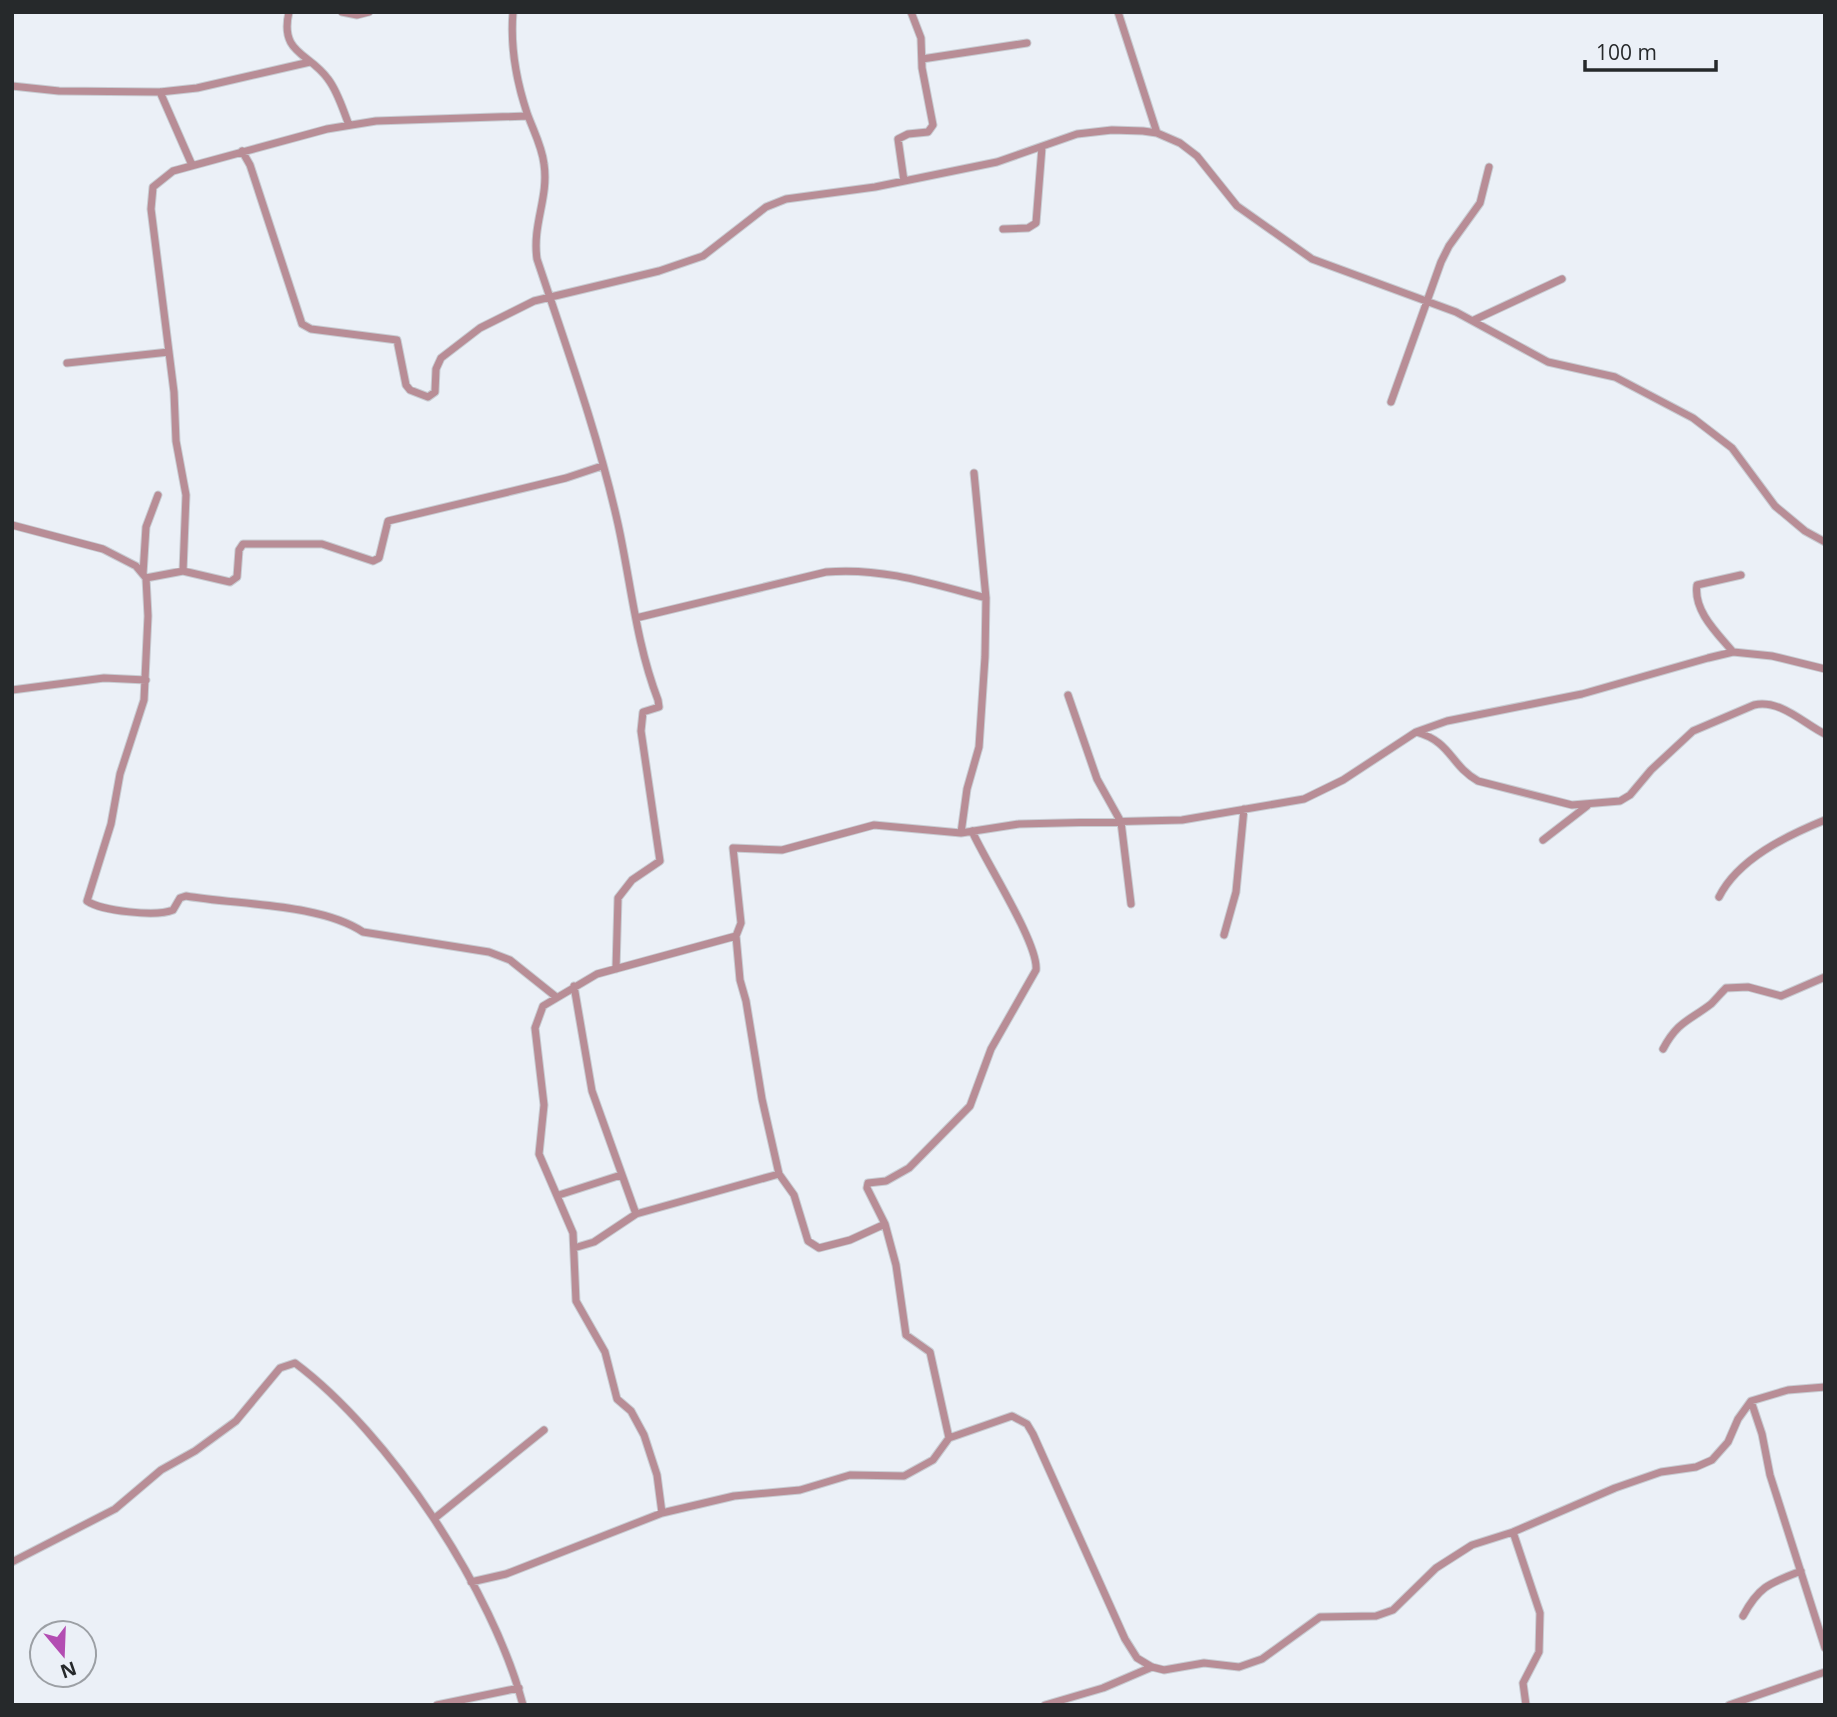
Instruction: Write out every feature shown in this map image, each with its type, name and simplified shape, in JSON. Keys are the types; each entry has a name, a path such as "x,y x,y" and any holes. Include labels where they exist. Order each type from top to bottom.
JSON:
{"street":[{"path":"289,12 289,39 297,54 330,81 349,125"},
{"path":"342,12 358,15 369,12"},
{"path":"513,12 513,54 528,116 544,161 546,184 534,239 602,466 631,581 640,649 659,708 643,712 641,732 660,861 632,880 618,898 616,969"},
{"path":"904,181 898,139 908,134 928,132 933,125 921,38 911,12"},
{"path":"1118,12 1157,133"},
{"path":"922,59 1027,44"},
{"path":"12,86 59,91 160,92 197,88 310,62"},
{"path":"160,92 192,164"},
{"path":"183,571 186,495 176,441 169,352 151,199 153,187 161,178 192,164 349,125 419,119 528,116"},
{"path":"242,151 250,165 302,324 311,329 397,340 406,384 421,396 433,395 438,362 469,335 509,312 550,297 681,265 703,256 766,207 786,199 904,181 1015,157 1097,131 1157,133 1197,156 1237,206 1293,248 1329,268 1429,301 1474,320 1548,362 1615,377 1693,418 1732,448 1775,506 1805,531 1825,542"},
{"path":"1003,229 1028,228 1036,223 1042,147"},
{"path":"1391,402 1448,246 1483,196 1489,167"},
{"path":"1474,320 1562,279"},
{"path":"67,363 169,352"},
{"path":"144,576 183,571 230,582 237,577 239,550 243,544 249,543 322,544 373,561 379,558 388,522 566,478 602,466"},
{"path":"961,833 967,789 979,747 986,598 974,473"},
{"path":"158,495 143,540 148,616 146,680 141,718 120,774 111,824 87,901 101,909 167,912 186,896 292,910 347,923 363,932 489,952 510,960 555,996"},
{"path":"12,525 103,549 136,566 144,576"},
{"path":"636,618 827,572 856,569 917,579 986,598"},
{"path":"1733,652 1703,614 1696,591 1697,585 1703,582 1741,575"},
{"path":"885,1224 850,1240 819,1248 811,1246 794,1195 779,1174 740,980 736,936 741,923 733,848 782,850 873,825 961,833 1018,824 1182,820 1304,799 1319,793 1416,733 1447,721 1623,684 1733,652 1772,656 1825,669"},
{"path":"12,690 104,678 146,680"},
{"path":"1068,695 1097,779 1121,822 1131,904"},
{"path":"1416,733 1436,738 1468,775 1478,781 1549,801 1587,806 1620,801 1630,795 1651,770 1693,731 1754,705 1763,703 1794,714 1825,734"},
{"path":"1543,840 1587,806"},
{"path":"1224,935 1236,892 1244,809"},
{"path":"1718,897 1725,885 1751,860 1797,832 1825,820"},
{"path":"950,1438 930,1352 906,1335 896,1265 885,1224 867,1188 868,1184 886,1181 909,1168 970,1107 991,1049 1036,970 1037,962 1028,939 972,831"},
{"path":"662,1513 657,1475 644,1435 631,1411 617,1399 605,1352 576,1301 573,1233 559,1195 539,1154 544,1105 535,1028 538,1013 555,996 574,986 616,969 736,936"},
{"path":"1663,1048 1671,1034 1685,1020 1710,1004 1726,988 1748,987 1768,995 1781,996 1825,977"},
{"path":"574,986 592,1091 636,1214"},
{"path":"574,1248 594,1242 636,1214 779,1174"},
{"path":"559,1195 621,1175"},
{"path":"12,1562 115,1509 161,1470 195,1451 236,1421 280,1368 295,1363 387,1456 435,1518 500,1637 523,1705"},
{"path":"471,1582 506,1574 662,1513 734,1496 800,1490 845,1476 904,1476 933,1460 950,1438 1002,1417 1012,1416 1027,1424 1130,1649 1137,1658 1152,1667 1174,1670 1205,1663 1239,1667 1262,1659 1320,1617 1376,1616 1393,1610 1436,1568 1460,1551 1513,1532 1615,1488 1661,1472 1712,1461 1728,1442 1738,1419 1751,1401 1788,1390 1825,1387"},
{"path":"1751,1401 1762,1434 1770,1475 1825,1648"},
{"path":"435,1518 544,1430"},
{"path":"1513,1532 1540,1613 1539,1652 1523,1682 1526,1705"},
{"path":"1742,1616 1754,1594 1801,1571"},
{"path":"1045,1705 1103,1688 1152,1667"},
{"path":"1729,1705 1825,1672"},
{"path":"437,1705 519,1688"}]}
